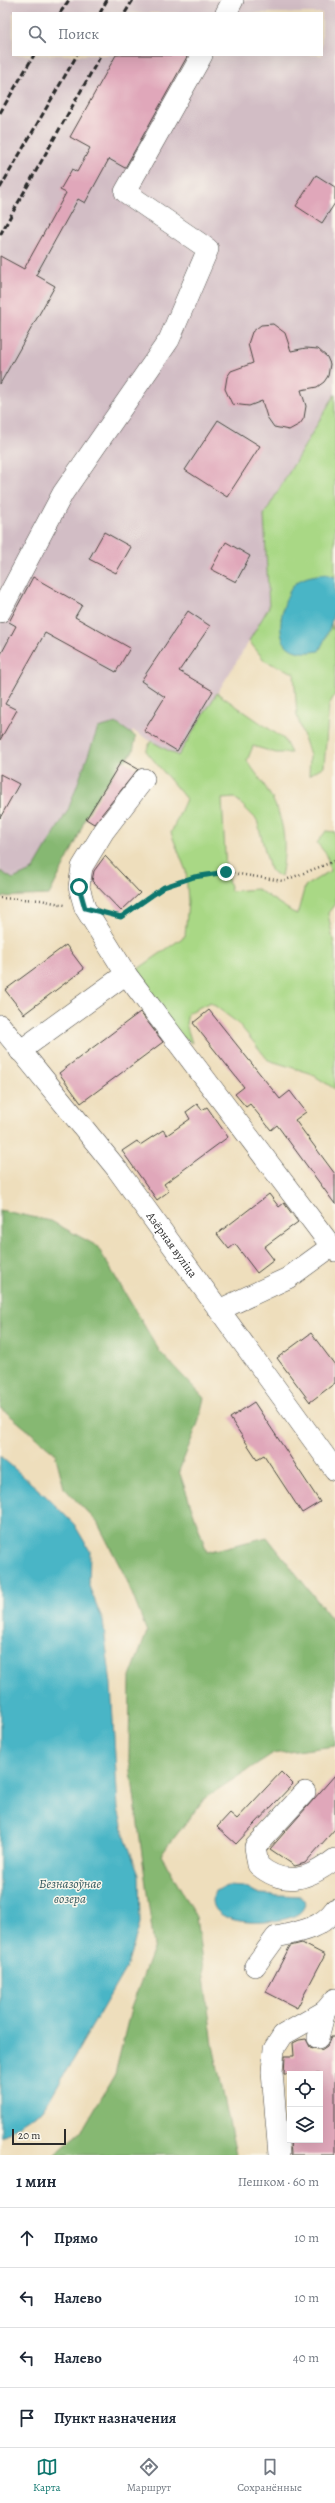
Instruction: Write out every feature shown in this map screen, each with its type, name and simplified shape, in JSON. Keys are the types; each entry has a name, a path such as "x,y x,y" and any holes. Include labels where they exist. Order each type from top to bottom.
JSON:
{"street":[{"path":"227,12 234,0"},
{"path":"0,612 62,494 169,340 208,249 125,192 201,56"},
{"path":"144,779 104,830 82,867 79,887 85,908 126,974 202,1078 333,1249 288,1278 219,1310"},
{"path":"20,1051 126,974"},
{"name":"Азёрная вуліца","path":"0,1025 117,1169 335,1470"},
{"path":"305,1792 255,1847 258,1865 270,1876 296,1880 321,1870 335,1858"},
{"path":"255,1966 276,1937 311,1929 335,1910"},
{"path":"318,2038 330,2005"},
{"path":"279,2155 272,2072 274,2049 283,2035 330,2005"}],"path":[{"path":"0,898 41,900 85,908 121,917 164,887 194,877 226,872 283,881 335,861"}],"shaded area":[{"path":"0,0 335,0 335,394 264,515 270,608 178,756 133,731 44,884 25,886 0,876"}],"green space":[{"path":"335,394 335,577 326,574 332,630 335,621 335,694 329,705 324,766 309,775 310,755 297,716 294,673 265,661 249,641 269,607 264,515"},
{"path":"217,693 284,739 291,753 276,753 253,746 247,761 274,802 279,814 283,828 284,843 284,859 281,877 270,870 257,820 235,798 222,799 226,871 231,891 257,889 297,915 305,886 330,871 327,855 317,843 326,831 335,832 335,904 328,913 335,950 335,1089 310,1073 268,1060 239,1024 210,1002 188,1013 186,1024 192,1043 170,1030 139,983 138,969 185,936 188,902 186,871 171,833 186,799 146,751 151,741 178,756"},
{"path":"116,723 136,737 133,751 103,788 87,814 76,842 49,895 0,897 0,871 13,879 33,870 68,810 98,728"},
{"path":"0,1210 51,1221 97,1246 160,1352 204,1398 198,1423 179,1471 207,1552 267,1537 335,1623 335,1746 272,1754 205,1798 161,1855 196,1917 213,2045 236,2155 54,2155 81,2132 115,2074 131,2008 154,1946 129,1756 130,1677 147,1632 126,1578 97,1522 64,1488 55,1453 0,1407"}],"water":[{"path":"326,574 335,577 335,599 331,623 319,651 307,652 291,649 282,638 281,630 283,609 288,594 294,584 300,580 311,576"},
{"name":"Безназоўнае возера","path":"0,1456 47,1497 74,1524 90,1551 89,1586 103,1621 111,1684 118,1809 126,1840 139,1874 140,1923 127,1966 44,2109 0,2137"},
{"path":"227,1886 243,1887 260,1894 300,1896 306,1901 304,1908 300,1913 286,1919 258,1922 242,1921 229,1918 219,1912 213,1903 215,1891"}],"building":[{"path":"115,56 187,56 125,168 109,159 85,203 78,199 36,275 55,286 0,384 0,256 24,269 66,193 60,190 72,169 77,172 90,148 70,137"},
{"path":"316,175 335,187 335,203 322,223 296,206"},
{"path":"273,324 285,333 291,351 306,348 318,349 327,357 330,364 328,376 324,382 317,387 301,390 306,406 304,418 300,424 289,430 274,427 267,417 262,401 249,406 232,404 225,389 227,377 231,371 253,363 248,344 252,332 261,325"},
{"path":"218,420 260,446 227,497 185,470"},
{"path":"104,532 131,547 116,573 89,559"},
{"path":"226,542 250,556 236,582 211,569"},
{"path":"33,577 82,605 75,617 130,648 116,672 45,633 5,704 17,710 0,740 0,656 16,626 9,622"},
{"path":"188,611 210,626 179,671 213,691 177,751 144,731 165,697 141,681"},
{"path":"122,760 138,769 94,824 86,819"},
{"path":"0,774 19,784 0,818"},
{"path":"105,856 140,893 121,911 92,881 94,871"},
{"path":"66,945 84,969 24,1014 5,990"},
{"path":"209,1010 280,1099 290,1091 306,1112 295,1120 335,1174 335,1204 277,1125 271,1130 250,1104 246,1107 235,1094 244,1087 193,1023"},
{"path":"140,1012 163,1042 81,1103 59,1073"},
{"path":"197,1104 202,1110 207,1107 228,1137 164,1184 169,1191 157,1200 122,1151 137,1141 140,1145 163,1130 167,1135 190,1119 186,1112"},
{"path":"269,1194 279,1207 284,1203 298,1222 264,1247 274,1260 257,1273 235,1244 229,1249 217,1234"},
{"path":"311,1333 335,1365 335,1383 310,1402 277,1358"},
{"path":"254,1402 320,1502 302,1513 264,1455 257,1459 230,1418"},
{"path":"281,1772 293,1784 236,1844 217,1827 230,1813 237,1819"},
{"path":"335,1775 335,1829 305,1863 295,1866 270,1849"},
{"path":"302,1943 325,1955 297,2008 266,1992 290,1946"},
{"path":"331,2037 335,2037 335,2155 291,2155 290,2143 323,2143 323,2071 287,2071 287,2074 284,2074 285,2056 294,2056 293,2043 299,2040 306,2039 310,2047 321,2050 327,2046"}],"railway":[{"path":"61,12 69,0"},
{"path":"101,12 107,0"},
{"path":"126,12 133,0"},
{"path":"0,113 33,56"},
{"path":"0,188 76,56"},
{"path":"0,235 100,56"}],"route":[{"path":"79,887 85,908 121,917 164,887 194,877 226,872"}]}
